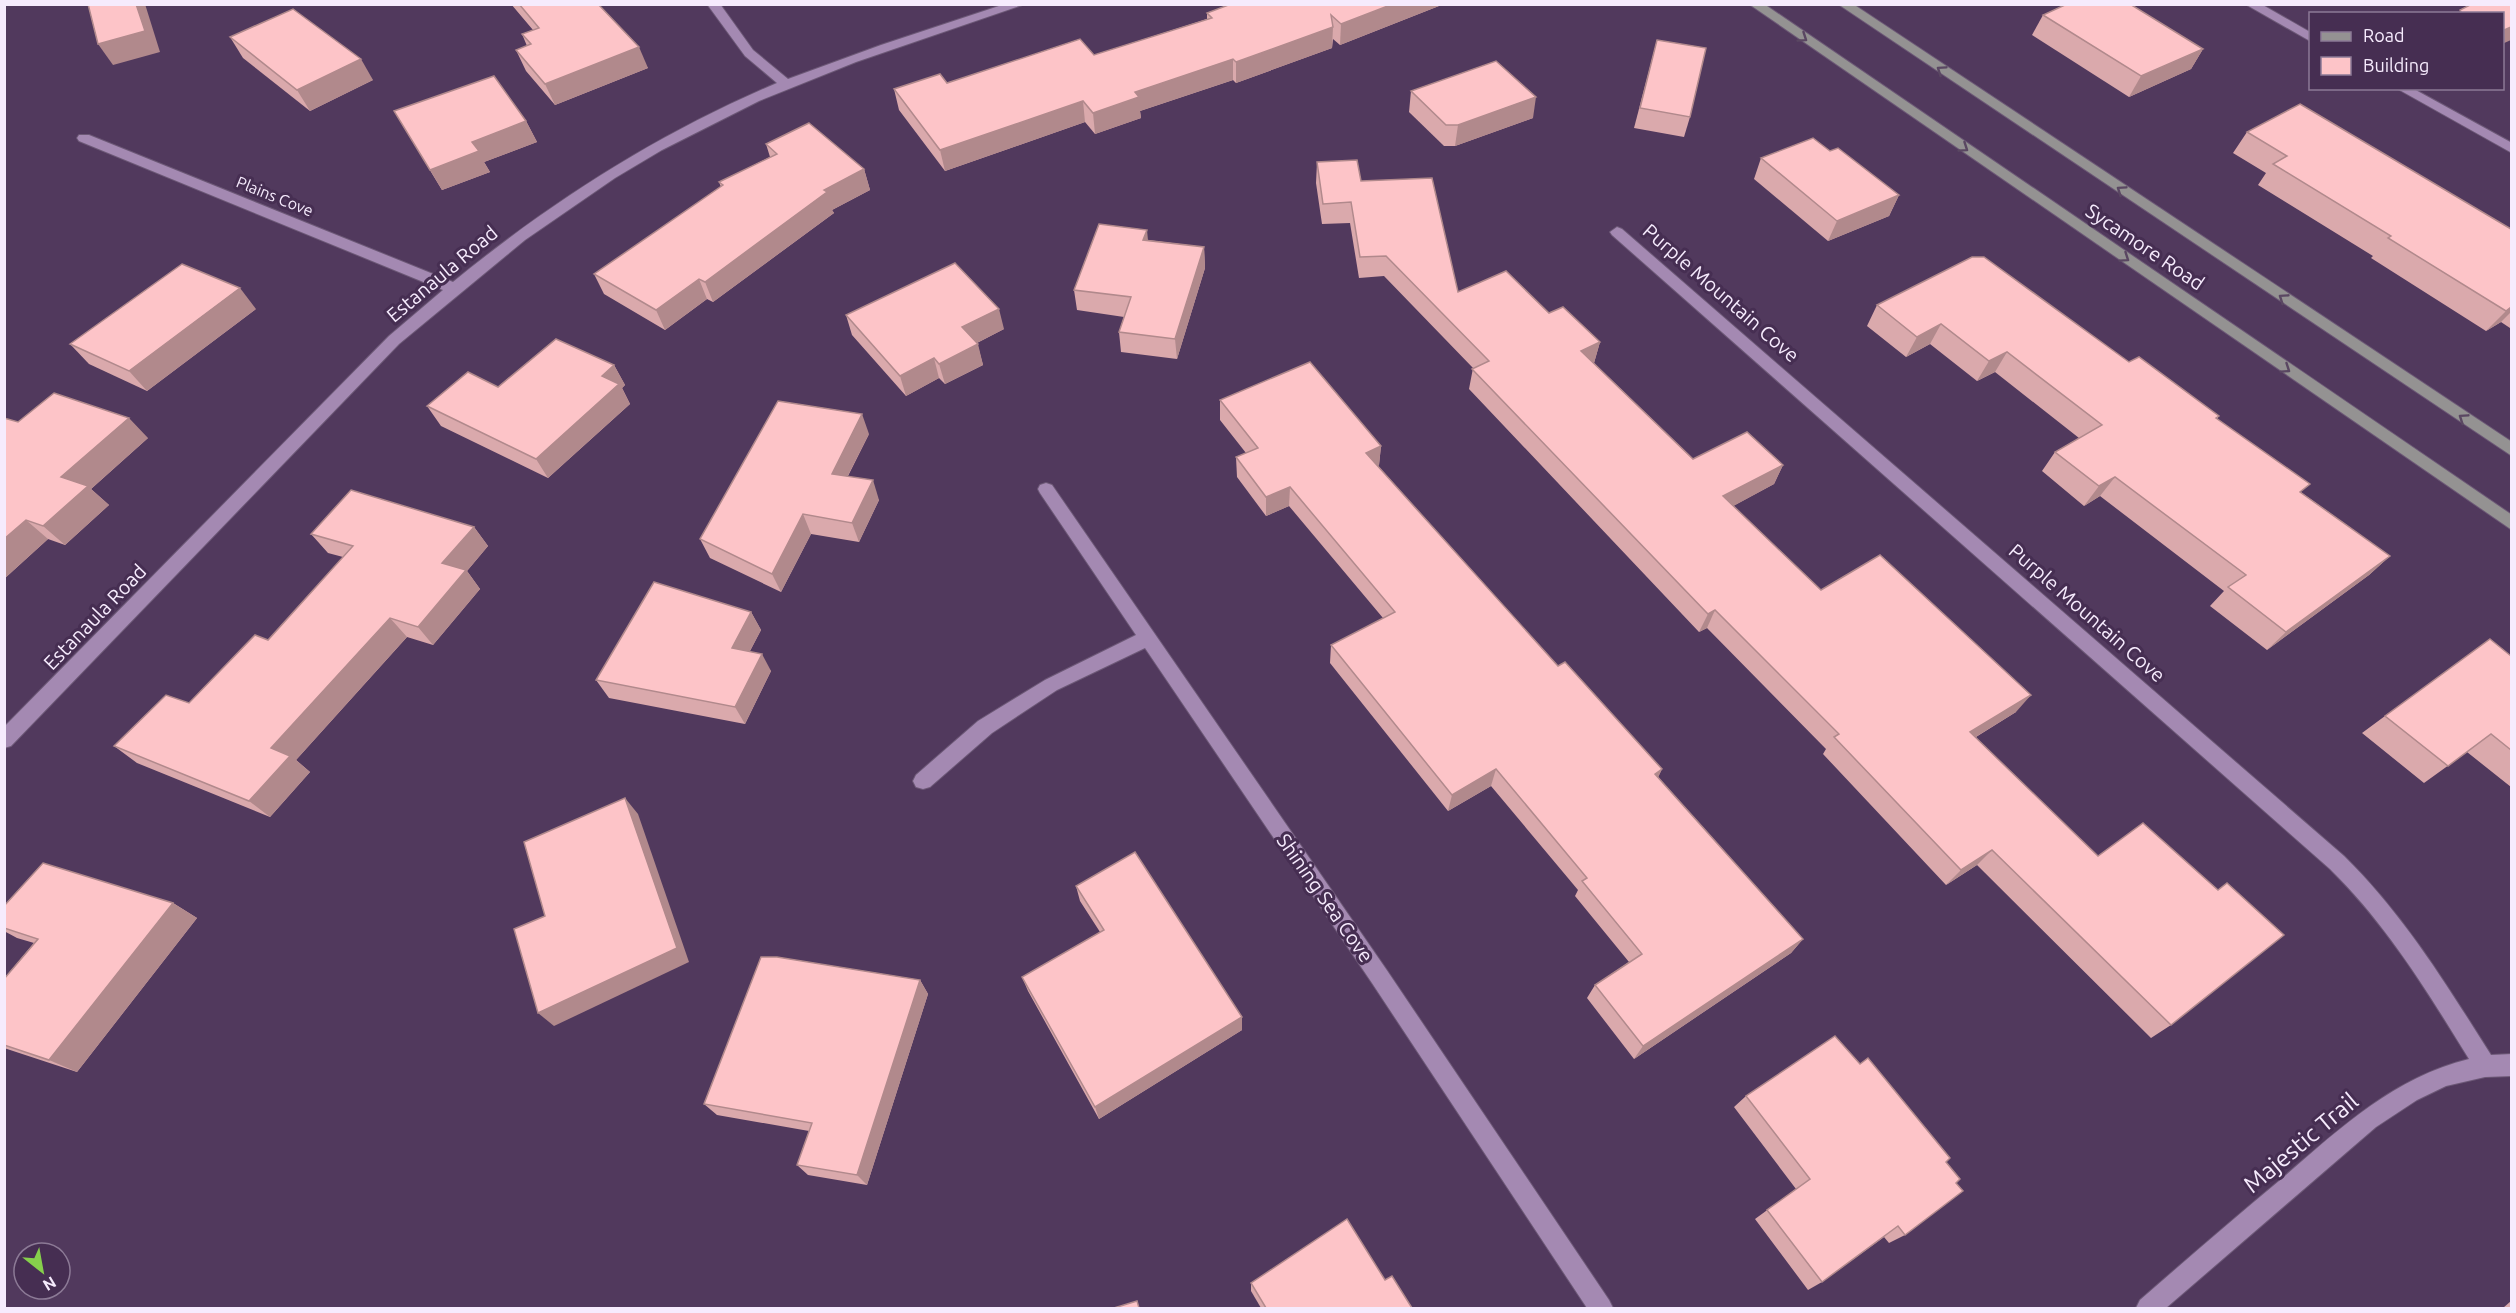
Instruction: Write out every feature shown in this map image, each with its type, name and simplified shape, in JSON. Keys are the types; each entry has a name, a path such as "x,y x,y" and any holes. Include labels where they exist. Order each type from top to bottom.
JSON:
{"street":[{"path":"713,4 749,53 786,84"},
{"name":"Estanaula Road","path":"4,740 394,340 453,288 533,226 643,156 706,121 786,84 847,60 1018,4"},
{"name":"Sycamore Road","path":"1755,4 2511,524"},
{"name":"Sycamore Road","path":"1844,4 2511,450"},
{"path":"2251,4 2309,36"},
{"path":"2406,90 2511,149"},
{"name":"Plains Cove","path":"84,138 453,288"},
{"name":"Purple Mountain Cove","path":"1617,232 2336,862 2378,905 2416,955 2485,1066"},
{"name":"Shining Sea Cove","path":"1046,489 1601,1308"},
{"path":"922,781 985,727 1051,686 1146,639"},
{"name":"Majestic Trail","path":"2148,1308 2368,1119 2409,1092 2444,1076 2485,1066 2511,1065"}],"building":[{"path":"88,4 136,4 145,31 98,44"},
{"path":"519,4 598,4 639,47 545,84 516,50 531,44 522,34 539,28"},
{"path":"1231,4 1393,4 1341,24 1331,15 1333,27 1236,62 1233,59 1135,92 1139,97 1093,113 1083,101 940,150 894,89 940,74 947,83 1080,39 1094,55 1212,18 1207,13"},
{"path":"2067,4 2130,4 2203,49 2141,76 2043,15"},
{"path":"2472,4 2511,4 2511,27 2504,30 2504,12 2461,12 2460,10"},
{"path":"293,9 361,59 297,90 230,37"},
{"path":"1657,40 1706,48 1690,117 1640,108"},
{"path":"1496,61 1536,97 1458,125 1446,125 1411,91"},
{"path":"494,76 526,121 472,142 479,151 430,170 394,111"},
{"path":"2300,104 2511,229 2511,307 2506,311 2388,238 2391,236 2273,164 2287,156 2247,132"},
{"path":"809,123 864,169 824,190 827,192 705,282 699,279 656,310 594,274 723,185 719,182 777,154 766,144"},
{"path":"1813,138 1830,151 1838,148 1899,195 1837,221 1761,158"},
{"path":"1357,160 1361,181 1432,178 1458,292 1506,271 1549,313 1563,307 1600,342 1581,351 1693,459 1747,432 1783,465 1723,496 1821,590 1880,555 2031,695 1970,732 2098,856 2143,823 2218,890 2227,883 2284,935 2171,1025 1992,850 1961,870 1834,737 1839,734 1715,610 1708,614 1472,369 1489,361 1386,256 1360,257 1351,202 1323,204 1317,162"},
{"path":"1099,224 1147,230 1143,240 1204,247 1175,339 1119,332 1131,297 1074,290"},
{"path":"1972,257 1984,257 2129,362 2139,357 2219,416 2216,418 2310,484 2300,492 2390,556 2286,632 2228,587 2246,575 2115,477 2099,486 2055,452 2102,425 2007,352 1989,361 1941,324 1917,337 1877,305"},
{"path":"955,263 999,309 962,327 978,344 939,364 934,358 900,376 846,315"},
{"path":"182,264 240,288 129,371 70,344"},
{"path":"556,339 614,365 602,376 619,384 536,459 427,406 468,372 498,387"},
{"path":"1310,362 1381,446 1366,453 1558,666 1565,662 1662,769 1655,774 1803,939 1643,1046 1595,985 1642,954 1582,881 1587,878 1496,769 1452,795 1331,645 1395,612 1290,487 1266,497 1236,457 1258,448 1220,400"},
{"path":"54,393 129,418 61,477 88,486 43,526 26,520 4,539 4,418 18,422"},
{"path":"778,401 862,414 832,474 873,480 852,523 803,514 772,574 700,539"},
{"path":"351,490 474,527 442,563 466,570 418,627 390,618 271,748 290,756 249,801 114,746 166,695 189,703 255,635 268,640 353,546 311,534"},
{"path":"654,582 751,612 732,648 762,654 735,707 596,680"},
{"path":"2490,639 2511,656 2511,750 2491,734 2448,766 2385,716"},
{"path":"625,798 677,948 538,1013 514,929 545,916 524,842"},
{"path":"1135,852 1242,1017 1095,1107 1022,977 1104,930 1076,886"},
{"path":"43,863 173,903 49,1060 4,1045 4,979 38,939 4,928 4,906"},
{"path":"761,957 777,957 920,980 857,1175 797,1165 812,1123 704,1104"},
{"path":"1835,1036 1860,1064 1868,1058 1950,1158 1946,1162 1960,1179 1956,1183 1963,1191 1905,1235 1898,1226 1822,1282 1767,1210 1810,1179 1746,1096"},
{"path":"1347,1219 1385,1280 1392,1276 1412,1308 1266,1308 1251,1283"},
{"path":"1137,1301 1139,1308 1114,1308"}]}
